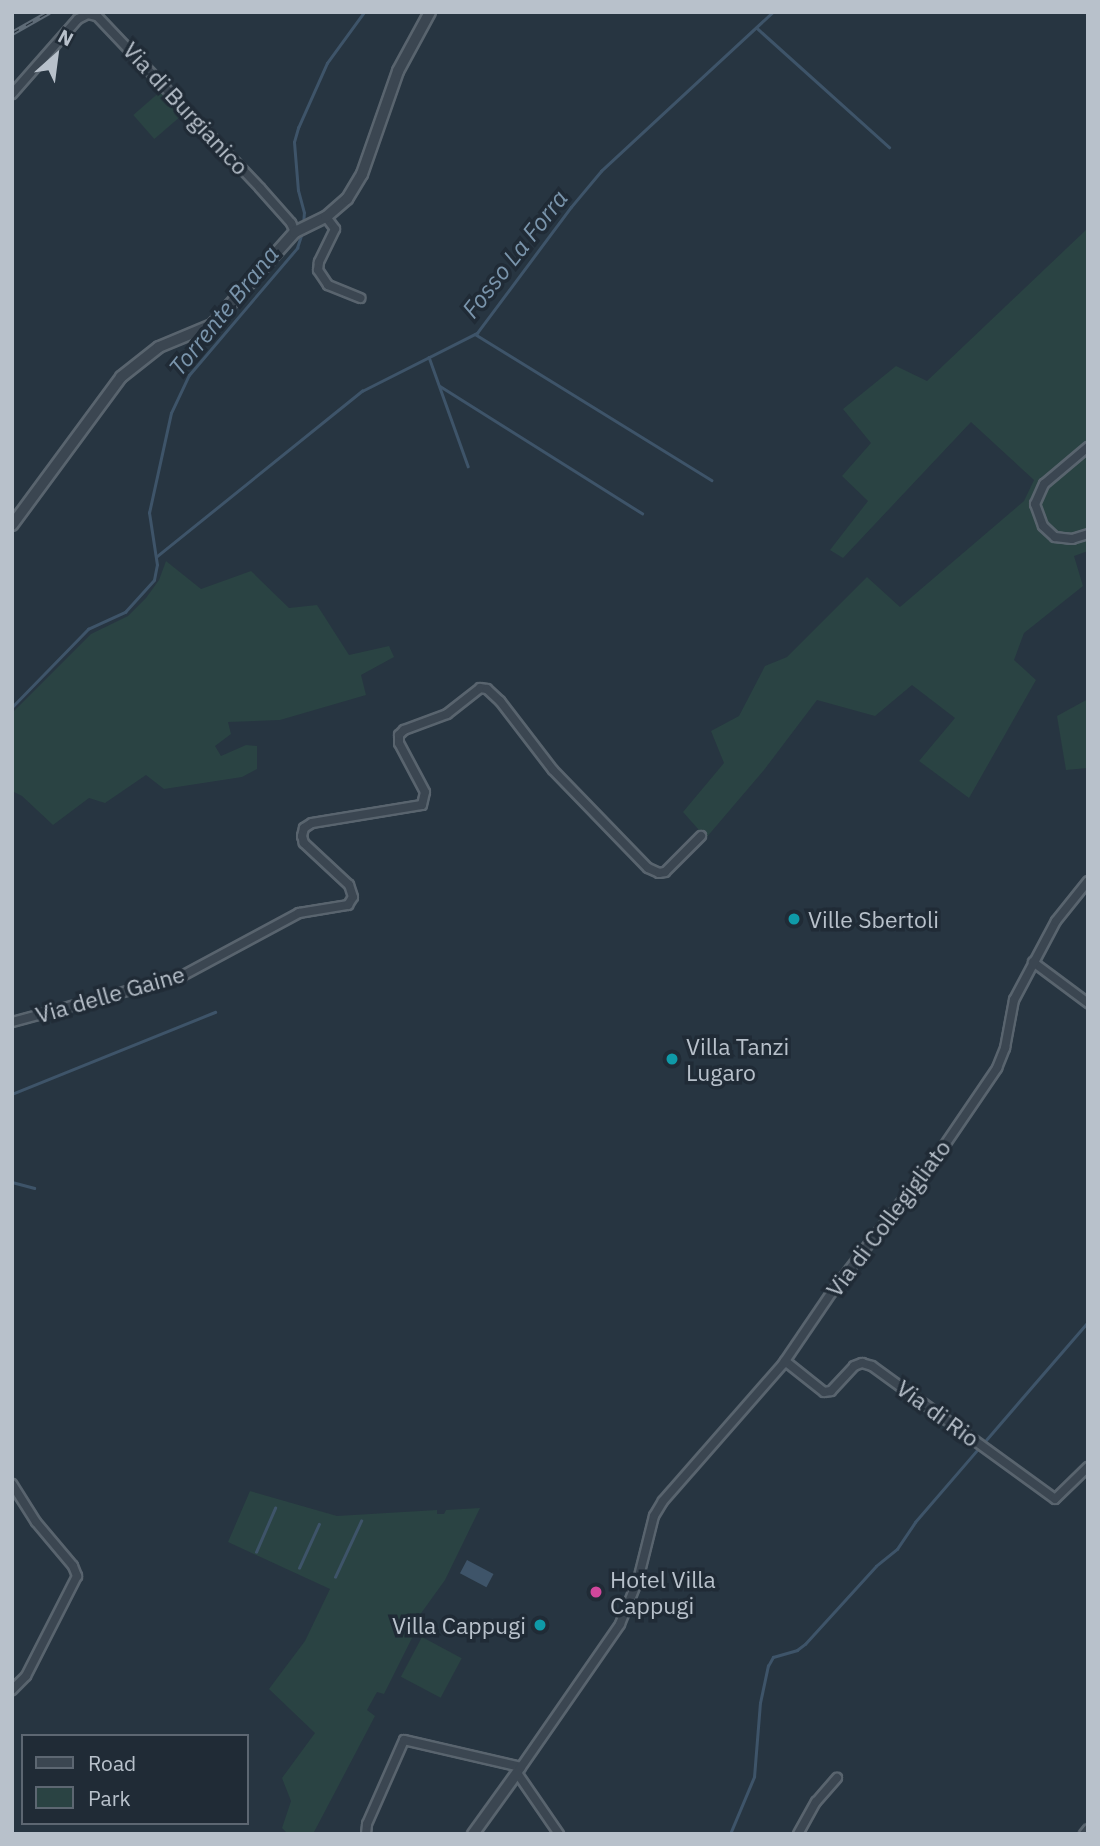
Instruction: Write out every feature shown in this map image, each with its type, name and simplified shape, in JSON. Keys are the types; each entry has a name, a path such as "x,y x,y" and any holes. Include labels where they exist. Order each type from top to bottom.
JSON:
{"street":[{"path":"12,525 121,377 159,347 212,325 297,231 326,217 347,199 362,174 393,83 430,12"},
{"name":"Via di Burgianico","path":"12,94 78,19 88,14 97,16 260,188 297,231"},
{"path":"326,217 335,229 319,262 318,270 328,285 361,298"},
{"path":"1088,447 1044,484 1035,504 1043,526 1055,537 1072,539 1088,534"},
{"name":"Via delle Gaine","path":"12,1023 182,976 299,913 350,904 353,895 346,880 306,846 302,834 305,827 312,823 422,805 425,792 398,739 404,730 442,716 480,688 487,689 553,770 648,868 659,873 668,870 701,836"},
{"name":"Via di Collegigliato","path":"519,1770 620,1624 638,1580 648,1533 663,1501 785,1360 832,1292 940,1152 997,1068 1005,1048 1014,1000 1056,921 1088,881"},
{"path":"1033,962 1088,1003"},
{"name":"Via di Rio","path":"785,1360 824,1392 831,1391 854,1366 862,1363 872,1366 1055,1499 1088,1467"},
{"path":"12,1484 36,1522 73,1566 77,1576 26,1676 12,1690"},
{"path":"366,1834 367,1824 404,1740 519,1770 559,1834"},
{"path":"473,1834 519,1770"},
{"path":"798,1834 816,1802 837,1778"},
{"path":"1084,1834 1088,1829"}],"green space":[{"path":"162,90 183,114 154,139 133,115"},
{"path":"1088,228 1088,551 1074,556 1083,586 1024,633 1014,660 1036,680 969,798 919,761 955,718 912,685 875,716 817,700 764,770 706,838 683,812 724,763 711,731 739,716 765,666 787,657 867,577 900,607 1024,501 1034,480 971,422 843,558 830,550 868,501 842,476 871,443 843,409 896,366 927,381"},
{"path":"166,561 201,589 251,571 289,608 317,605 349,655 389,646 394,657 361,675 366,695 280,720 228,722 231,734 215,746 221,756 246,745 257,746 257,769 242,777 164,789 146,775 105,803 89,798 53,825 22,796 12,791 12,713 91,634 128,616 159,580"},
{"path":"1088,699 1088,768 1066,770 1057,716"},
{"path":"250,1491 337,1516 437,1510 437,1514 444,1514 446,1510 480,1508 445,1580 409,1630 413,1636 384,1694 377,1692 367,1710 375,1716 313,1834 288,1834 282,1828 291,1801 282,1778 315,1733 269,1689 305,1641 330,1589 228,1542"},
{"path":"422,1637 462,1658 441,1698 401,1677"}],"water":[{"path":"467,1560 493,1574 486,1587 460,1573"}],"waterway":[{"name":"Torrente Brana","path":"303,226 304,213 298,191 294,142 327,63 364,12"},
{"name":"Fosso La Forra","path":"156,557 362,391 477,333 601,171 773,12"},
{"path":"757,28 889,147"},
{"name":"Torrente Brana","path":"12,707 88,629 125,612 154,580 157,565 149,513 171,413 189,375 297,248 302,233"},
{"path":"475,334 711,480"},
{"path":"429,357 468,466"},
{"path":"440,386 642,513"},
{"path":"12,1094 215,1012"},
{"path":"12,1182 34,1188"},
{"path":"986,1440 1088,1322"},
{"path":"730,1834 754,1777 760,1703 768,1666 773,1657 797,1650 805,1644 876,1566 897,1549 915,1522 978,1449"},
{"path":"256,1552 275,1508"},
{"path":"335,1577 361,1521"},
{"path":"299,1568 319,1524"}],"railway":[{"path":"12,33 49,12"}],"place":[{"name":"Ville Sbertoli","path":"794,919"},
{"name":"Villa Tanzi Lugaro","path":"672,1059"},
{"name":"Hotel Villa Cappugi","path":"596,1592"},
{"name":"Villa Cappugi","path":"540,1625"}]}
